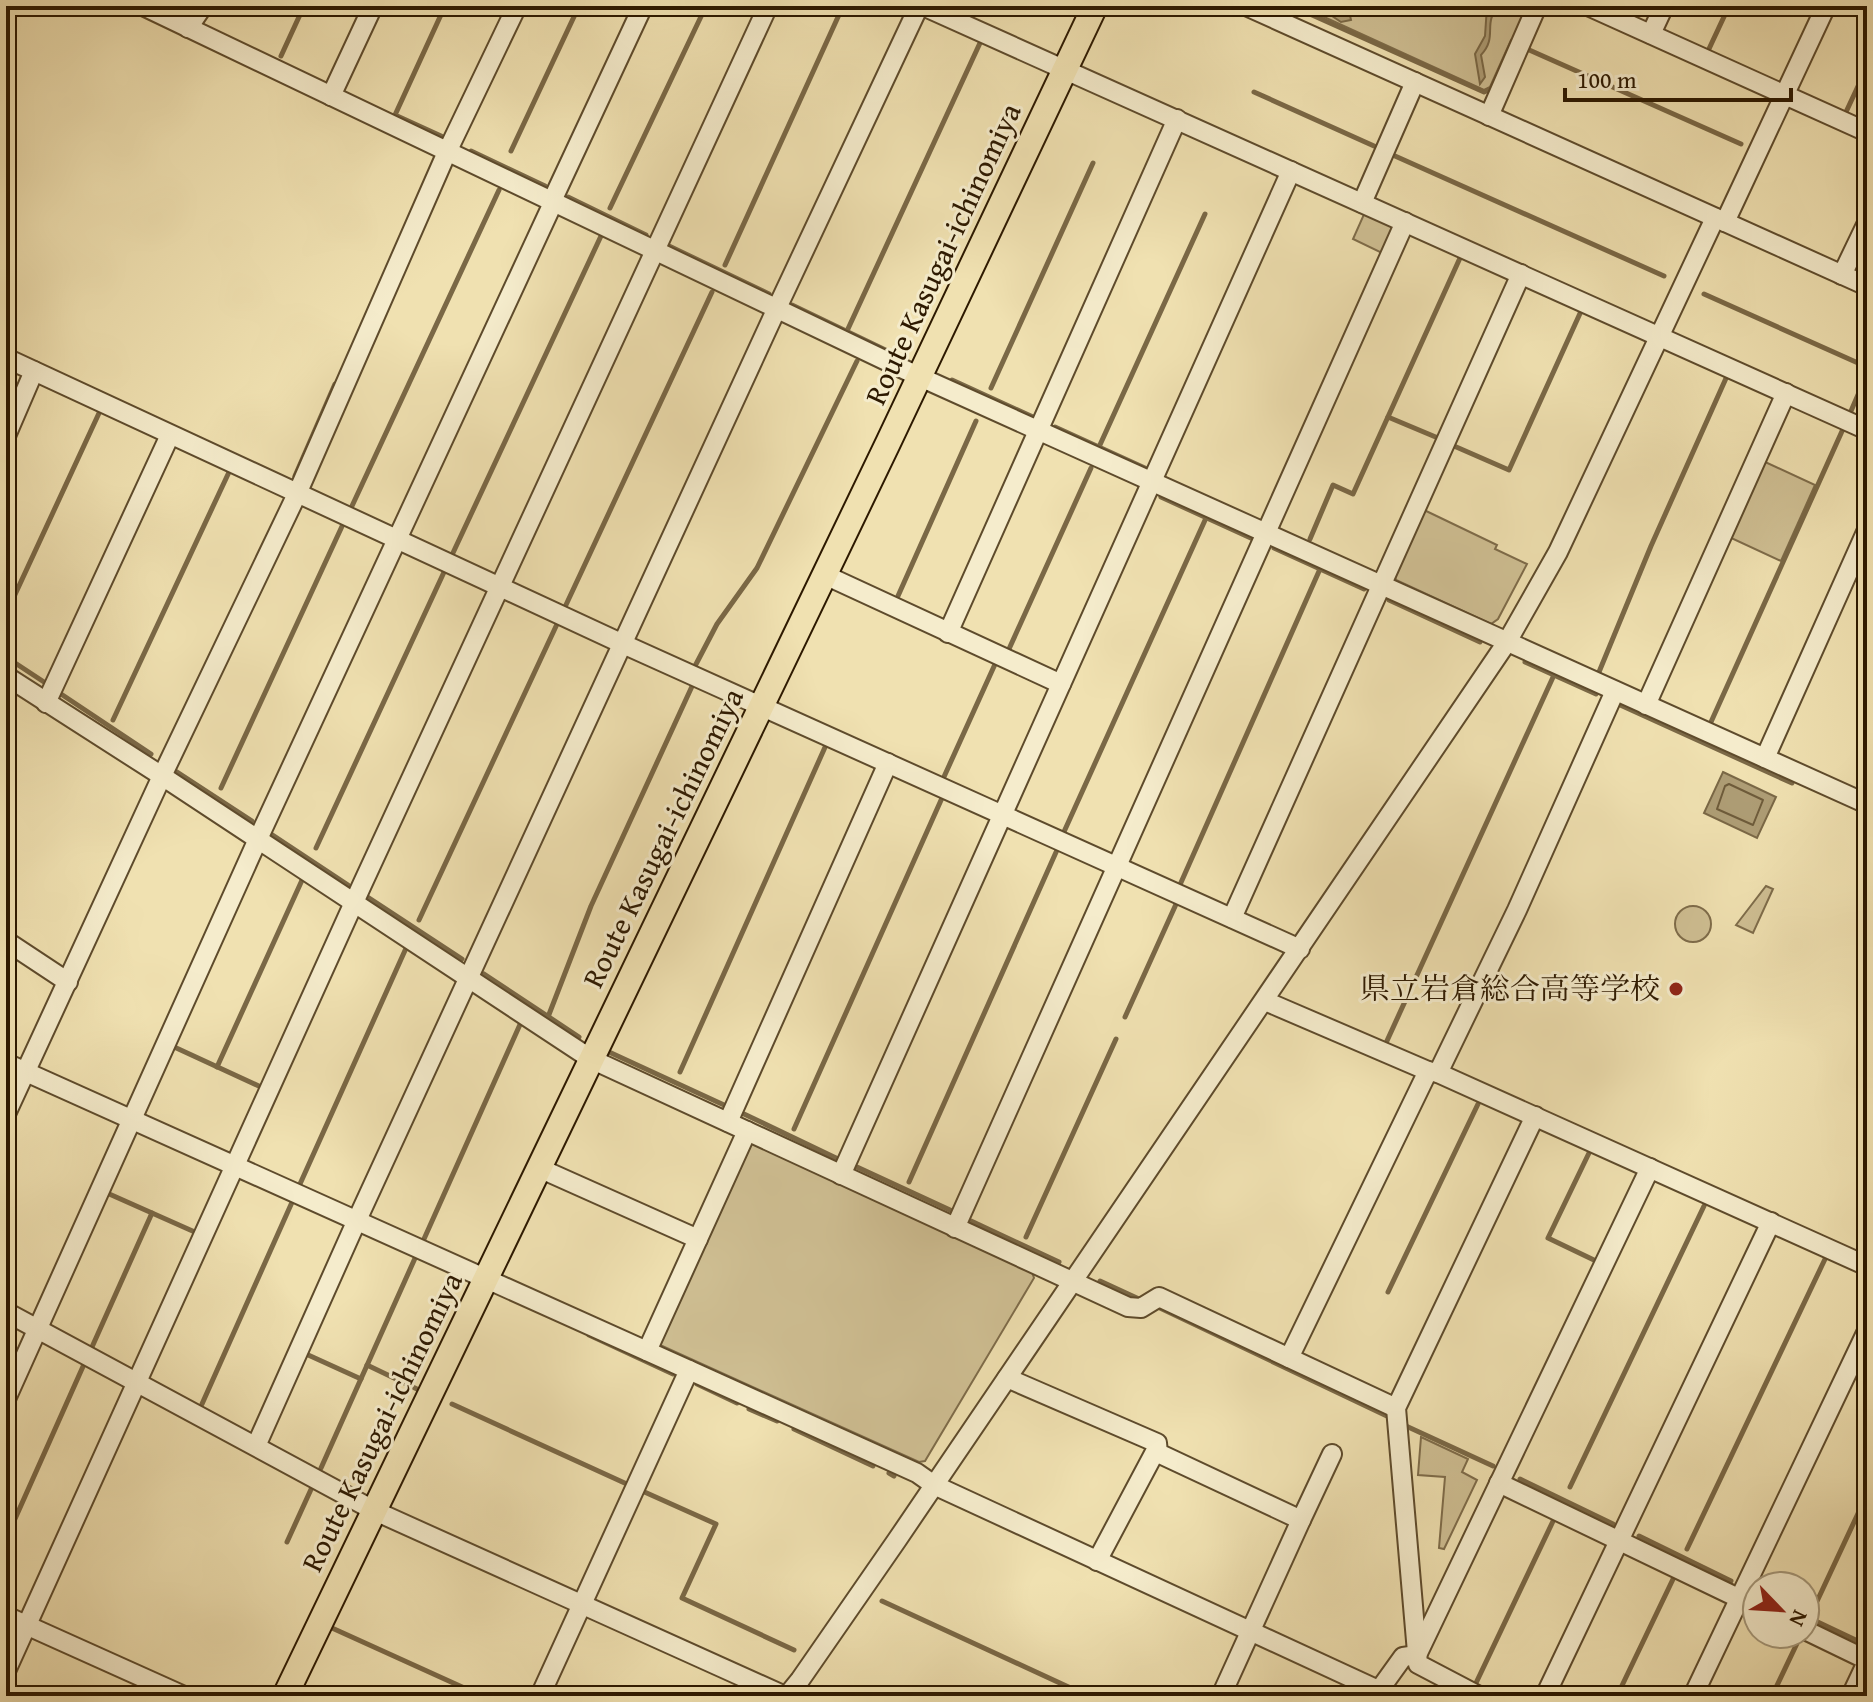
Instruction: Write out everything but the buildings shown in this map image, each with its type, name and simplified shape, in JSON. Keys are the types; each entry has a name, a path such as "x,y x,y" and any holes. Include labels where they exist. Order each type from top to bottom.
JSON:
{"main road":[{"name":"Route Kasugai-ichinomiya","path":"285,1696 920,377 1095,6"}],"street":[{"path":"143,6 920,377 1867,804"},
{"path":"188,28 203,6"},
{"path":"331,96 373,6"},
{"path":"6,1114 297,494 447,152 517,6"},
{"path":"6,1399 258,839 643,6"},
{"path":"6,1671 354,902 768,6"},
{"path":"256,1446 777,308 921,6 1867,430"},
{"path":"1246,6 1867,286"},
{"path":"1489,116 1537,6"},
{"path":"1588,6 1867,132"},
{"path":"1651,34 1664,6"},
{"path":"6,1312 375,1511 786,1696 1073,1282 1507,642 1558,552 1659,336 1785,94 1826,6"},
{"path":"1362,203 1415,82"},
{"path":"948,633 1177,119"},
{"path":"841,1175 1291,171"},
{"path":"955,1228 1405,222"},
{"path":"1842,275 1867,223"},
{"path":"1232,918 1521,274"},
{"path":"6,358 623,644 1300,949"},
{"path":"6,436 34,371"},
{"path":"1646,705 1786,393"},
{"path":"46,703 170,435"},
{"path":"1765,758 1867,530"},
{"path":"825,575 1061,684"},
{"path":"6,676 591,1059 1128,1307 1141,1308 1159,1297 1396,1408"},
{"path":"1289,1358 1517,910 1615,691"},
{"path":"728,1122 888,763"},
{"path":"6,941 68,982"},
{"path":"1265,1001 1535,1116 1867,1266"},
{"path":"6,1063 917,1473 934,1485 1377,1693 1403,1657 1417,1655"},
{"path":"1479,1696 1418,1664 1396,1408 1535,1116"},
{"path":"647,1351 747,1131"},
{"path":"539,1168 698,1239"},
{"path":"1417,1655 1650,1168"},
{"path":"1545,1696 1771,1222"},
{"path":"1693,1696 1867,1331"},
{"path":"540,1696 689,1370"},
{"path":"1007,1378 1157,1443 1158,1453 1301,1520"},
{"path":"1097,1561 1157,1448"},
{"path":"1221,1696 1332,1454"},
{"path":"1499,1483 1739,1598"},
{"path":"6,1616 184,1696"},
{"path":"1821,1638 1867,1661 1851,1696"}],"shaded area":[{"path":"1300,6 1530,6 1490,87 1484,90"},
{"path":"1365,212 1391,225 1394,233 1384,254 1353,239"},
{"path":"1763,461 1815,485 1781,561 1729,537"},
{"path":"1422,509 1497,545 1495,549 1527,564 1498,619 1491,624 1396,580 1393,573"},
{"path":"1766,886 1773,889 1753,933 1736,925"},
{"path":"1693,906 1706,911 1711,924 1706,937 1693,942 1680,937 1675,924 1680,911"},
{"path":"751,1142 1032,1272 1034,1278 925,1461 919,1462 660,1345 659,1339"},
{"path":"1421,1437 1468,1459 1462,1472 1477,1480 1444,1549 1439,1548 1445,1477 1418,1475"}],"water":[{"path":"1317,6 1340,6 1349,11 1351,20 1341,22"},
{"path":"1487,6 1500,6 1494,12 1489,42 1481,55 1485,77 1480,84 1475,54 1485,36"},
{"path":"1723,772 1776,797 1757,838 1704,813"}],"waterway":[{"path":"281,56 304,6"},
{"path":"441,136 395,115 445,6"},
{"path":"511,151 579,6"},
{"path":"610,208 706,6"},
{"path":"725,265 843,6"},
{"path":"1292,6 1484,92 1491,89 1494,83"},
{"path":"1708,51 1729,6"},
{"path":"847,331 980,43"},
{"path":"1527,49 1741,144"},
{"path":"1846,112 1867,67"},
{"path":"1254,92 1374,146"},
{"path":"471,151 545,186"},
{"path":"1395,156 1664,276"},
{"path":"991,388 1093,163"},
{"path":"352,506 499,190"},
{"path":"568,197 646,235"},
{"path":"1099,447 1205,214"},
{"path":"452,555 601,236"},
{"path":"669,246 769,294"},
{"path":"1310,539 1333,485 1353,494 1460,258"},
{"path":"565,607 712,292"},
{"path":"1704,294 1867,367"},
{"path":"792,305 900,357"},
{"path":"1454,446 1509,470 1582,309"},
{"path":"694,668 717,624 757,568 857,361"},
{"path":"1851,411 1867,374"},
{"path":"1599,672 1727,376"},
{"path":"952,380 1033,417"},
{"path":"295,476 335,384"},
{"path":"6,614 100,411"},
{"path":"1388,417 1438,438"},
{"path":"898,596 976,421"},
{"path":"1055,427 1147,469"},
{"path":"1711,722 1843,429"},
{"path":"1009,649 1091,468"},
{"path":"113,720 230,470"},
{"path":"1161,497 1253,539"},
{"path":"1063,834 1206,518"},
{"path":"221,788 344,522"},
{"path":"1274,548 1364,589"},
{"path":"1179,887 1320,569"},
{"path":"316,848 445,570"},
{"path":"1389,600 1480,642"},
{"path":"419,920 558,622"},
{"path":"6,657 44,682"},
{"path":"943,779 996,662"},
{"path":"1525,662 1596,694"},
{"path":"1386,1043 1554,675"},
{"path":"548,1017 591,906 694,682"},
{"path":"61,694 151,754"},
{"path":"1618,704 1792,783"},
{"path":"680,1072 826,745"},
{"path":"177,772 252,821"},
{"path":"794,1129 942,798"},
{"path":"1859,812 1867,816"},
{"path":"271,834 348,885"},
{"path":"909,1182 1057,850"},
{"path":"217,1067 303,878"},
{"path":"366,896 462,959"},
{"path":"1125,1017 1177,902"},
{"path":"300,1184 407,946"},
{"path":"484,974 579,1037"},
{"path":"424,1239 522,1020"},
{"path":"1026,1237 1116,1039"},
{"path":"172,1046 263,1088"},
{"path":"609,1052 724,1105"},
{"path":"1388,1292 1478,1104"},
{"path":"744,1114 836,1158"},
{"path":"1589,1153 1548,1238 1596,1261"},
{"path":"857,1167 950,1210"},
{"path":"107,1193 197,1233"},
{"path":"202,1404 293,1200"},
{"path":"1570,1487 1704,1206"},
{"path":"92,1347 152,1213"},
{"path":"971,1221 1059,1262"},
{"path":"321,1468 416,1256 419,1257"},
{"path":"1687,1549 1826,1257"},
{"path":"1100,1281 1139,1299"},
{"path":"1160,1308 1389,1417"},
{"path":"589,1335 673,1374"},
{"path":"306,1354 361,1379"},
{"path":"6,1539 85,1362"},
{"path":"367,1365 419,1390"},
{"path":"697,1384 737,1403"},
{"path":"452,1404 629,1485"},
{"path":"749,1409 777,1421"},
{"path":"1406,1426 1493,1466"},
{"path":"794,1429 873,1466"},
{"path":"889,1473 894,1476"},
{"path":"1520,1479 1613,1524"},
{"path":"287,1542 313,1485"},
{"path":"640,1490 716,1524 682,1598 794,1650"},
{"path":"1821,1593 1862,1505 1867,1507"},
{"path":"1476,1683 1555,1517"},
{"path":"1639,1536 1731,1581"},
{"path":"1617,1696 1675,1575"},
{"path":"882,1601 1088,1696"},
{"path":"1821,1624 1862,1643"},
{"path":"332,1628 482,1696"},
{"path":"1772,1696 1794,1650"}],"place":[{"name":"県立岩倉総合高等学校","path":"1676,989"}]}
